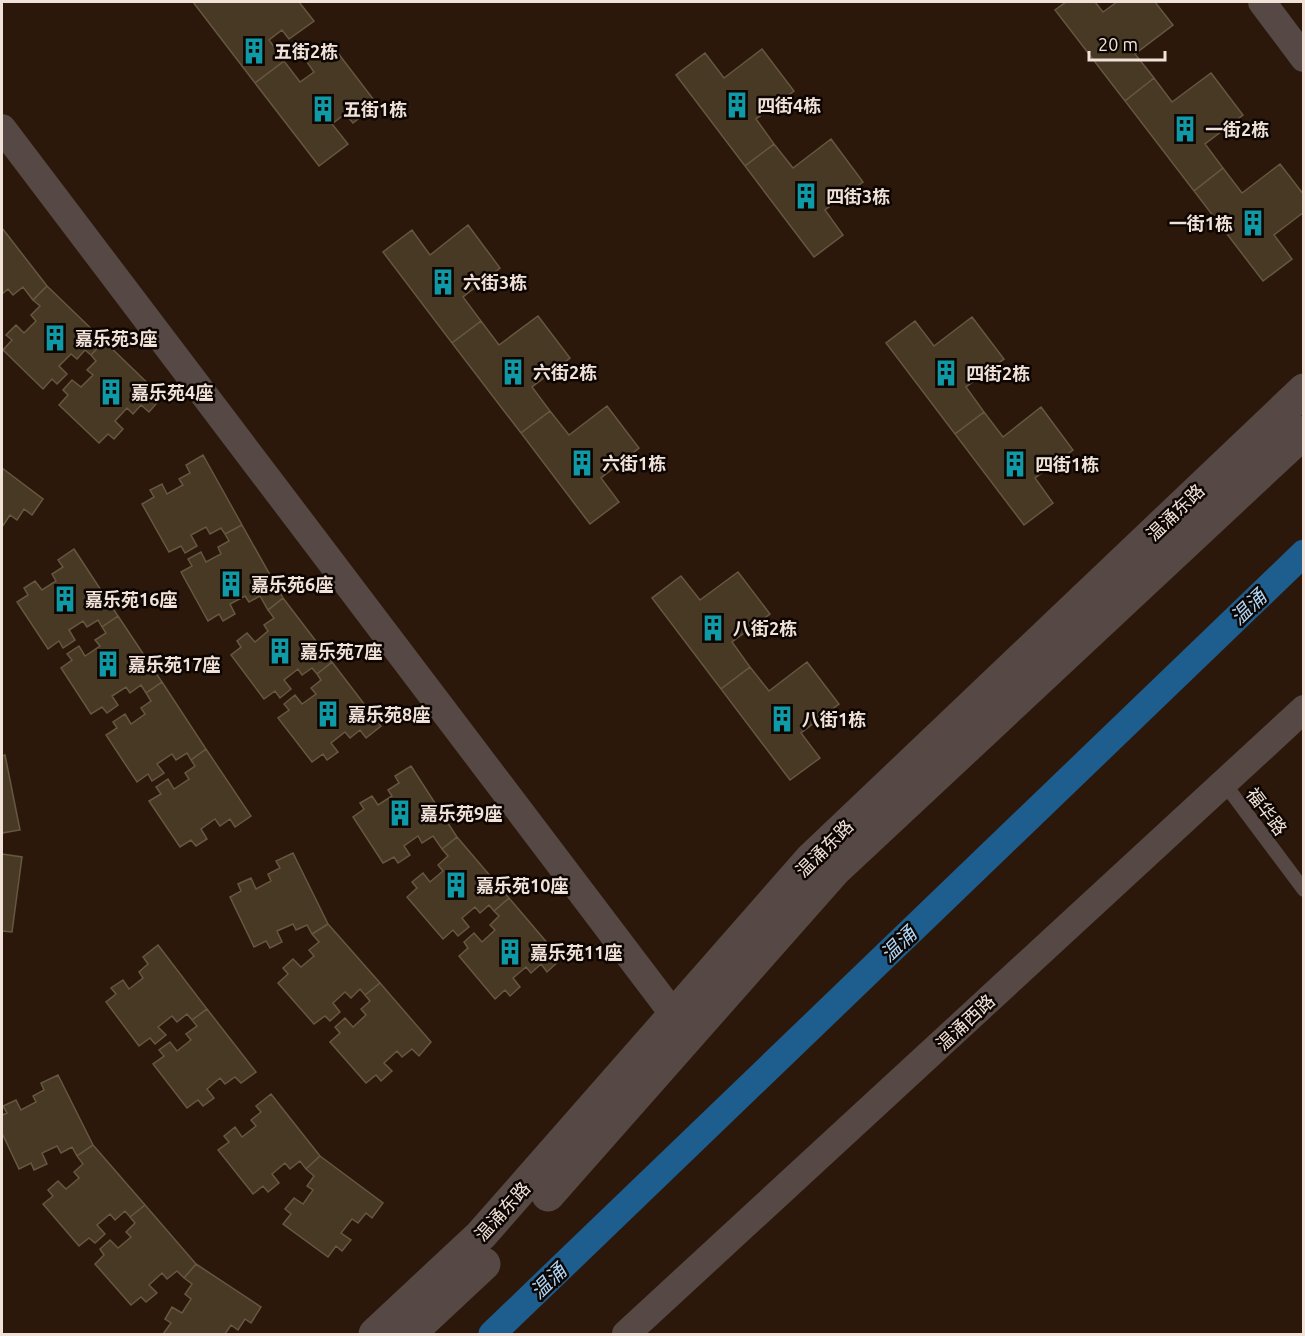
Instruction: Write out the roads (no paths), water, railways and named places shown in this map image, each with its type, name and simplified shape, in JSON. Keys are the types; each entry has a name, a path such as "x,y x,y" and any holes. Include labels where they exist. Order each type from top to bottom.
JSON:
{"street":[{"path":"1262,2 1304,58"},
{"path":"2,128 683,1026"},
{"name":"温涌东路","path":"409,1335 492,1257 683,1026 811,859 1304,390"},
{"name":"温涌东路","path":"375,1335 482,1235 834,872 1304,432"},
{"name":"温涌西路","path":"626,1335 1304,710"}],"lane":[{"name":"福华路","path":"1224,783 1304,890"}],"waterway":[{"name":"温涌","path":"492,1334 1304,553"}],"place":[{"name":"五街2栋","path":"254,51"},
{"name":"四街4栋","path":"737,105"},
{"name":"五街1栋","path":"323,109"},
{"name":"一街2栋","path":"1185,129"},
{"name":"四街3栋","path":"806,196"},
{"name":"一街1栋","path":"1253,223"},
{"name":"六街3栋","path":"443,282"},
{"name":"嘉乐苑3座","path":"55,338"},
{"name":"六街2栋","path":"513,372"},
{"name":"四街2栋","path":"946,373"},
{"name":"嘉乐苑4座","path":"111,392"},
{"name":"六街1栋","path":"582,463"},
{"name":"四街1栋","path":"1015,464"},
{"name":"嘉乐苑6座","path":"231,584"},
{"name":"嘉乐苑16座","path":"65,599"},
{"name":"八街2栋","path":"713,628"},
{"name":"嘉乐苑7座","path":"280,651"},
{"name":"嘉乐苑17座","path":"108,664"},
{"name":"嘉乐苑8座","path":"328,714"},
{"name":"八街1栋","path":"782,719"},
{"name":"嘉乐苑9座","path":"400,813"},
{"name":"嘉乐苑10座","path":"456,885"},
{"name":"嘉乐苑11座","path":"510,952"}]}
